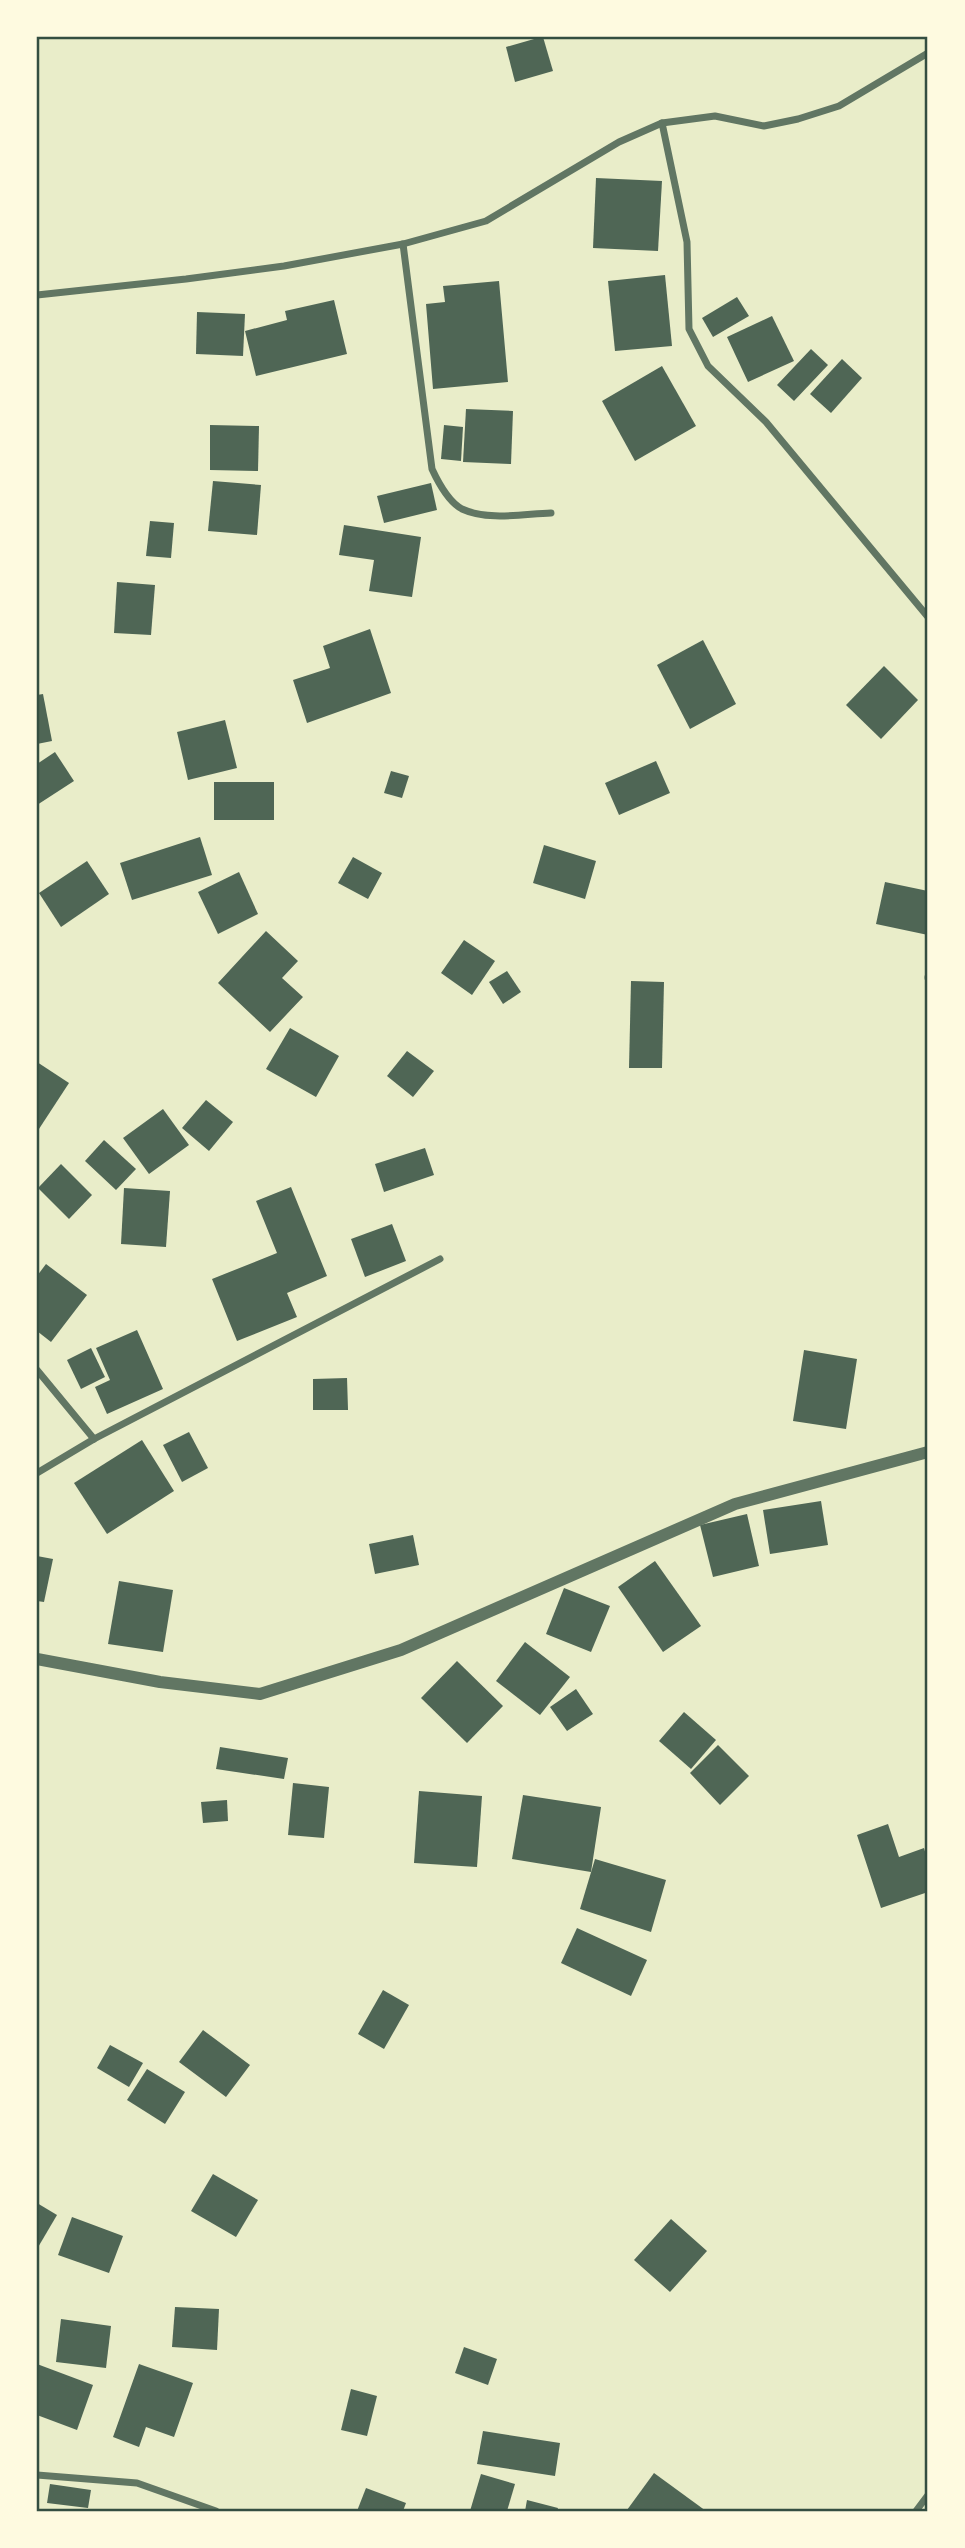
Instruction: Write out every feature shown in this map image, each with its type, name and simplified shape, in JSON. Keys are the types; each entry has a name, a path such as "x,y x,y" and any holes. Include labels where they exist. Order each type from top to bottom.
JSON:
{"street":[{"path":"37,295 260,269 403,244 486,221 619,142 662,123 715,116 764,126 798,119 839,106 928,53"},
{"path":"662,123 687,242 689,329 708,366 766,422 928,617"},
{"path":"403,244 432,470 440,485 461,508 492,516 551,513"},
{"path":"37,1473 94,1439 440,1259"},
{"path":"37,1370 94,1439"},
{"path":"37,1659 160,1682 260,1694 401,1650 736,1504 928,1452"},
{"path":"37,2475 137,2483 216,2511"},
{"path":"916,2511 928,2495"}],"building":[{"path":"543,37 553,71 515,82 506,47"},
{"path":"596,178 662,181 658,251 593,248"},
{"path":"665,275 672,346 615,351 608,281"},
{"path":"499,281 508,382 433,389 426,304 445,302 443,286"},
{"path":"737,297 749,316 713,337 702,318"},
{"path":"334,300 347,354 256,376 245,331 287,320 285,311"},
{"path":"197,312 245,314 243,356 196,354"},
{"path":"772,316 794,361 748,382 727,337"},
{"path":"811,349 828,365 794,401 777,385"},
{"path":"842,359 862,378 831,413 810,394"},
{"path":"662,366 696,426 635,461 602,401"},
{"path":"466,409 513,411 511,464 463,462"},
{"path":"210,425 259,426 258,471 210,470"},
{"path":"444,425 463,427 461,461 441,459"},
{"path":"213,481 261,485 257,535 208,531"},
{"path":"431,483 437,510 384,523 377,496"},
{"path":"150,521 174,523 171,558 146,556"},
{"path":"344,525 421,537 412,597 369,591 374,560 339,555"},
{"path":"117,582 155,585 151,635 114,633"},
{"path":"370,629 391,693 307,723 293,680 330,668 323,646"},
{"path":"703,640 736,704 690,729 657,665"},
{"path":"884,666 918,700 881,739 846,705"},
{"path":"43,694 52,741 37,744 37,695"},
{"path":"225,720 237,768 188,780 177,732"},
{"path":"55,752 74,781 37,805 37,764"},
{"path":"656,761 670,793 619,815 605,783"},
{"path":"391,771 409,776 402,798 384,793"},
{"path":"214,782 274,782 274,820 214,820"},
{"path":"200,837 212,875 132,900 120,863"},
{"path":"544,845 596,861 585,899 533,883"},
{"path":"353,857 382,873 368,899 338,883"},
{"path":"87,861 109,894 61,927 39,893"},
{"path":"239,872 258,914 218,934 198,892"},
{"path":"885,882 928,891 928,935 876,924"},
{"path":"266,931 298,961 282,978 303,997 270,1032 218,983"},
{"path":"464,940 495,961 472,995 441,973"},
{"path":"507,971 521,992 503,1004 489,982"},
{"path":"631,981 664,982 662,1068 629,1068"},
{"path":"290,1028 339,1056 316,1097 266,1069"},
{"path":"407,1051 434,1071 413,1097 387,1076"},
{"path":"37,1062 69,1083 37,1132"},
{"path":"206,1100 233,1122 209,1151 182,1128"},
{"path":"163,1109 189,1145 149,1174 123,1138"},
{"path":"104,1140 136,1169 116,1190 85,1161"},
{"path":"425,1148 434,1175 384,1192 375,1164"},
{"path":"61,1164 92,1195 69,1219 38,1188"},
{"path":"291,1187 327,1276 287,1293 297,1317 237,1341 212,1279 277,1253 256,1201"},
{"path":"124,1188 170,1191 166,1247 121,1244"},
{"path":"392,1224 406,1261 365,1277 351,1239"},
{"path":"46,1264 87,1295 51,1342 37,1331 37,1276"},
{"path":"137,1330 163,1389 107,1414 95,1387 110,1380 96,1348"},
{"path":"91,1348 105,1377 81,1389 67,1360"},
{"path":"804,1350 857,1359 846,1429 793,1421"},
{"path":"347,1378 348,1410 313,1410 313,1379"},
{"path":"189,1432 208,1468 182,1482 163,1445"},
{"path":"142,1440 174,1491 107,1534 74,1483"},
{"path":"821,1501 828,1545 770,1554 763,1510"},
{"path":"747,1514 759,1566 713,1577 700,1525"},
{"path":"413,1535 419,1565 375,1574 369,1544"},
{"path":"37,1556 53,1559 44,1602 37,1601"},
{"path":"655,1561 701,1626 663,1652 618,1587"},
{"path":"119,1581 173,1590 163,1652 108,1644"},
{"path":"564,1588 610,1606 591,1652 546,1634"},
{"path":"525,1642 570,1677 540,1715 496,1681"},
{"path":"457,1661 503,1706 467,1743 421,1698"},
{"path":"576,1689 593,1714 567,1731 550,1707"},
{"path":"684,1712 716,1740 691,1769 659,1741"},
{"path":"718,1745 749,1776 720,1805 690,1773"},
{"path":"220,1747 288,1758 284,1779 216,1769"},
{"path":"293,1783 329,1787 324,1838 288,1835"},
{"path":"419,1791 482,1796 477,1867 414,1863"},
{"path":"523,1795 601,1807 591,1872 512,1859"},
{"path":"227,1800 228,1821 203,1823 201,1802"},
{"path":"888,1824 899,1857 924,1848 928,1862 928,1892 881,1908 857,1835"},
{"path":"595,1859 666,1880 651,1932 580,1909"},
{"path":"577,1928 647,1960 631,1996 561,1963"},
{"path":"383,1990 409,2005 384,2049 358,2034"},
{"path":"203,2030 250,2065 226,2097 179,2062"},
{"path":"110,2045 143,2063 129,2087 97,2068"},
{"path":"147,2069 185,2092 165,2124 127,2100"},
{"path":"213,2174 258,2200 236,2237 191,2211"},
{"path":"37,2203 57,2215 37,2249"},
{"path":"72,2217 123,2236 109,2273 58,2255"},
{"path":"671,2219 707,2251 670,2292 634,2260"},
{"path":"175,2307 219,2309 217,2350 172,2347"},
{"path":"61,2319 111,2326 106,2368 56,2362"},
{"path":"464,2347 497,2359 488,2385 455,2373"},
{"path":"37,2364 93,2385 77,2430 37,2415"},
{"path":"139,2364 193,2383 174,2437 146,2427 139,2447 113,2437"},
{"path":"351,2389 377,2396 367,2436 341,2430"},
{"path":"483,2431 560,2443 555,2476 477,2464"},
{"path":"654,2473 706,2511 627,2510"},
{"path":"481,2474 515,2484 507,2511 470,2511"},
{"path":"50,2484 91,2490 88,2508 47,2503"},
{"path":"366,2488 406,2503 403,2511 357,2511"},
{"path":"527,2500 558,2508 557,2511 525,2511"}]}
